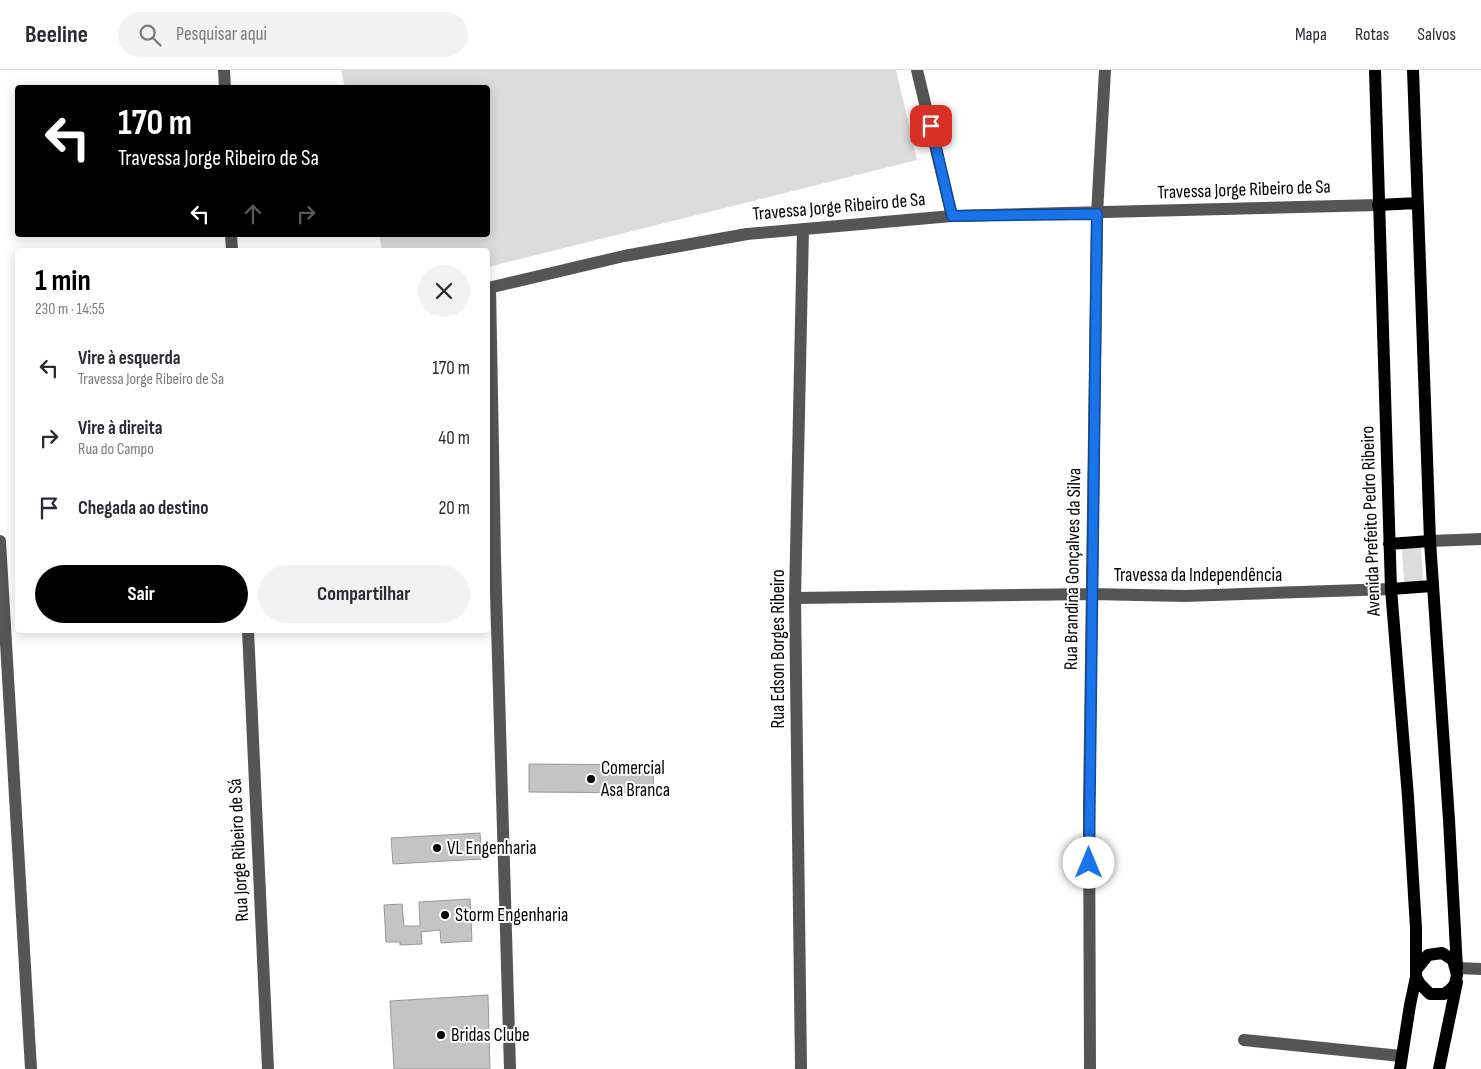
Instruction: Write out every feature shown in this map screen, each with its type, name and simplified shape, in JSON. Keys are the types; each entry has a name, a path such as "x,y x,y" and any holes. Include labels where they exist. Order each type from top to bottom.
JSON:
{"main road":[{"name":"Avenida Prefeito Pedro Ribeiro","path":"1375,70 1391,589 1408,797 1416,928 1416,973 1401,1063"},
{"path":"1414,70 1417,203 1432,586 1449,820 1457,972 1455,984 1450,990 1437,995 1424,990 1416,973 1423,959 1435,954 1448,956 1453,960 1457,972 1445,1041 1439,1069"},
{"path":"1378,205 1417,203"},
{"path":"1390,544 1430,541"},
{"path":"1391,589 1432,586"}],"street":[{"path":"224,70 225,85"},
{"path":"918,70 952,216"},
{"name":"Rua Brandina Gonçalves da Silva","path":"1090,1069 1089,805 1097,214 1105,70"},
{"name":"Travessa Jorge Ribeiro de Sa","path":"490,288 624,256 746,234 952,216 1097,214 1378,205"},
{"name":"Rua Edson Borges Ribeiro","path":"801,1069 795,598 803,229"},
{"path":"490,331 510,1069"},
{"path":"1430,541 1481,539"},
{"path":"0,541 31,1069"},
{"name":"Travessa da Independência","path":"795,598 1092,594 1194,596 1391,589"},
{"name":"Rua Jorge Ribeiro de Sá","path":"248,633 268,1069"},
{"path":"1457,972 1481,969"},
{"path":"1244,1040 1401,1063"}],"shaded area":[{"path":"341,70 896,70 917,160 490,267 490,248 382,248 379,237 490,237 490,85 345,85"},
{"path":"1402,548 1421,548 1423,583 1404,582"}],"building":[{"name":"Comercial Asa Branca","path":"529,764 653,765 654,793 529,792"},
{"name":"VL Engenharia","path":"480,833 482,859 393,864 391,838"},
{"name":"Storm Engenharia","path":"470,899 472,941 441,943 440,930 421,932 422,944 400,945 400,942 386,942 384,905 402,904 404,926 420,926 419,902"},
{"name":"Bridas Clube","path":"488,995 490,1069 394,1069 390,1001"}],"place":[{"name":"Comercial Asa Branca","path":"591,779"},
{"name":"VL Engenharia","path":"437,848"},
{"name":"Storm Engenharia","path":"445,915"},
{"name":"Bridas Clube","path":"441,1035"}],"route":[{"path":"931,126 952,216 1097,214 1089,863"}]}
